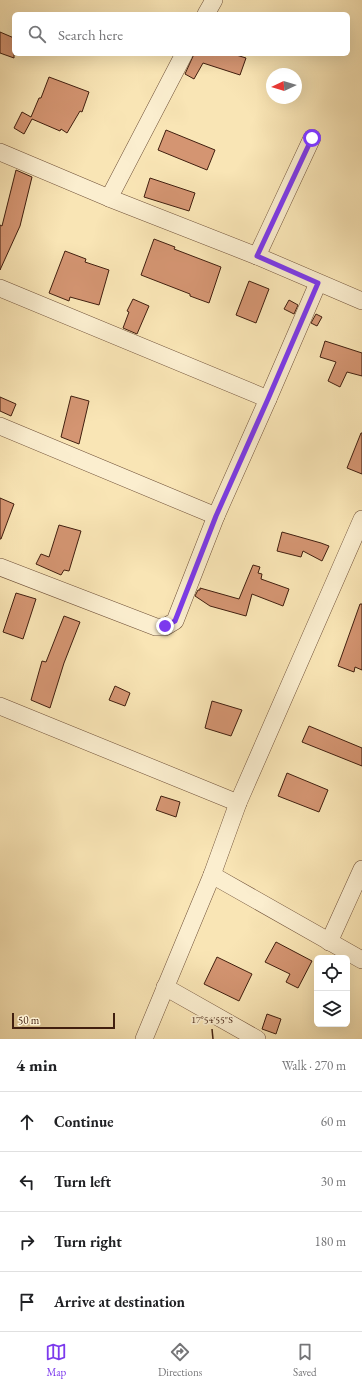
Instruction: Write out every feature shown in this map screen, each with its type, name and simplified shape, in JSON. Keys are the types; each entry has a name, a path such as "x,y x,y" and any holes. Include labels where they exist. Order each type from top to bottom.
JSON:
{"street":[{"path":"207,12 214,0"},
{"path":"109,198 183,56"},
{"path":"257,256 312,138"},
{"path":"0,152 109,198 257,256 362,301"},
{"path":"0,567 156,627 165,626 175,621 216,516 318,283"},
{"path":"0,288 268,399"},
{"path":"0,426 216,516"},
{"path":"144,1039 212,875 238,803 362,519"},
{"path":"0,706 238,803"},
{"path":"329,942 362,869"},
{"path":"212,875 362,960"},
{"path":"165,987 257,1039"}],"building":[{"path":"0,32 12,37 12,56 14,56 14,58 0,53"},
{"path":"193,56 240,56 246,58 240,75 203,63 194,79 185,74"},
{"path":"49,77 89,92 82,112 80,111 67,133 61,129 60,131 32,119 24,134 14,128 22,112 31,117 39,98 41,98"},
{"path":"166,130 215,150 207,170 158,150"},
{"path":"16,170 32,177 20,226 0,270 0,225 2,226"},
{"path":"150,178 195,193 189,211 144,197"},
{"path":"154,239 175,247 174,249 221,267 209,303 141,275"},
{"path":"65,251 86,259 85,262 109,270 99,305 70,297 69,301 49,293"},
{"path":"249,281 269,289 256,323 236,315"},
{"path":"133,299 149,306 137,334 123,328 129,312 127,311"},
{"path":"289,300 298,305 294,314 284,309"},
{"path":"316,314 322,317 317,326 311,323"},
{"path":"325,341 362,353 362,376 347,372 340,387 328,381 336,362 320,357"},
{"path":"71,396 89,401 79,444 61,437"},
{"path":"0,397 16,404 11,416 0,411"},
{"path":"362,433 362,474 347,468"},
{"path":"0,498 14,504 1,539 0,539"},
{"path":"59,525 81,531 69,571 64,570 61,575 36,564 41,554 49,557"},
{"path":"282,532 329,546 322,561 303,551 301,557 277,551"},
{"path":"253,565 260,567 258,573 262,574 261,579 289,589 283,606 252,594 246,616 210,606 195,596 200,588 239,599"},
{"path":"16,593 36,599 23,639 3,632"},
{"path":"360,604 362,604 362,670 355,667 354,672 338,666"},
{"path":"64,616 80,622 64,663 50,708 31,700 42,661 46,662"},
{"path":"115,686 130,693 125,706 109,700"},
{"path":"212,701 242,710 231,736 205,728"},
{"path":"309,726 362,748 362,766 302,742"},
{"path":"287,773 328,790 319,812 278,796"},
{"path":"161,796 180,802 176,817 156,810"},
{"path":"276,942 312,961 298,988 286,982 290,974 265,962"},
{"path":"217,957 252,974 239,1001 204,984"},
{"path":"267,1014 281,1019 276,1034 262,1029"}],"route":[{"path":"165,626 175,621 216,516 318,283 257,256 312,138"}]}
